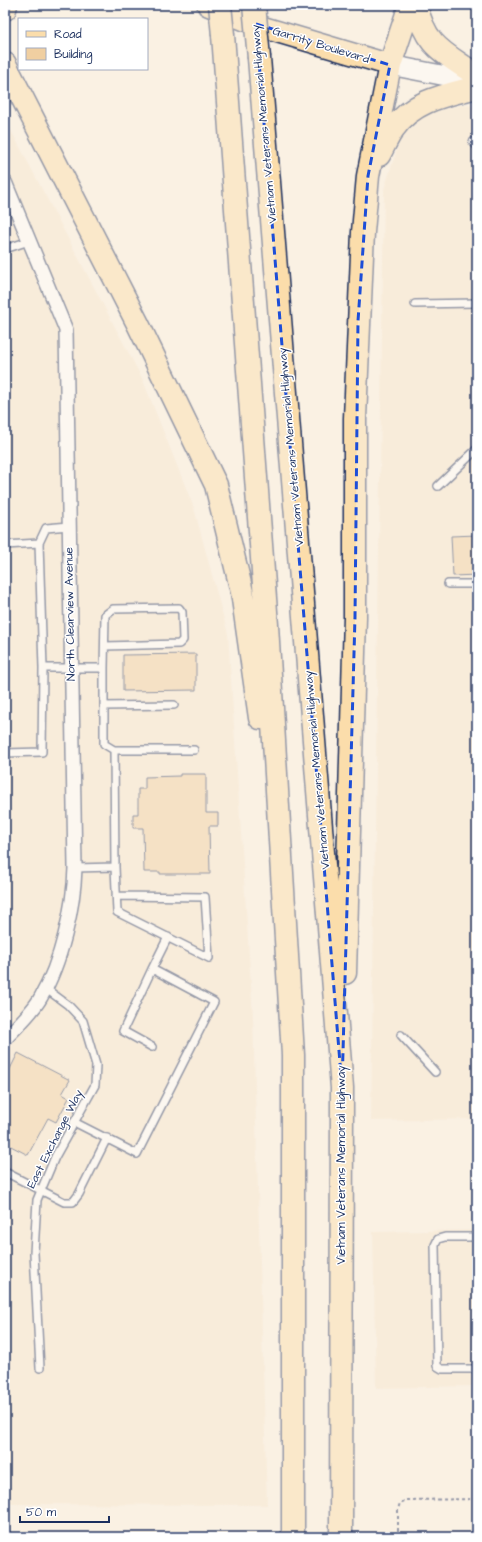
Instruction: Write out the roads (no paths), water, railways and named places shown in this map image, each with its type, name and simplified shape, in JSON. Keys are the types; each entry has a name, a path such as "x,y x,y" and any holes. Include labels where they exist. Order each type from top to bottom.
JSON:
{"highway":[{"path":"5,9 6,5"},
{"path":"220,5 279,815 292,1055 293,1537"},
{"name":"Vietnam Veterans Memorial Highway","path":"254,5 342,1088 341,1537"},
{"path":"342,1088 354,617 355,410 363,232 368,176 390,66 410,5"},
{"path":"416,5 420,24 426,36 435,46 477,76"},
{"path":"6,60 138,324 216,485 242,592 260,720 279,815"},
{"path":"368,176 394,128 412,110 422,103 438,97 477,87"}],"main road":[{"name":"Garrity Boulevard","path":"208,5 265,28 390,66"},
{"path":"390,66 477,82"}],"street":[{"name":"North Clearview Avenue","path":"5,182 66,330 75,868 72,910 56,962 41,998 5,1039"}],"lane":[{"path":"5,249 29,240"},
{"path":"415,304 477,303"},
{"path":"438,486 477,450"},
{"path":"5,753 42,752 43,668 39,543 46,528 69,526"},
{"path":"5,544 39,543"},
{"path":"448,584 477,584"},
{"path":"105,646 179,644 183,640 182,612 179,608 113,609 105,615 104,744 114,750 194,750"},
{"path":"43,668 104,668"},
{"path":"104,706 174,705"},
{"path":"114,750 115,867 116,896 117,912 209,958 205,897 116,896"},
{"path":"75,868 115,867"},
{"path":"152,1047 123,1031 168,937"},
{"path":"74,1122 137,1154 214,1002 152,969"},
{"name":"East Exchange Way","path":"40,1368 34,1253 37,1200 55,1157 94,1085 96,1065 83,1021 68,1005 45,988"},
{"path":"401,1035 435,1072"},
{"path":"5,1172 64,1202 73,1202 79,1194 107,1138"},
{"path":"477,1237 445,1237 438,1239 435,1245 437,1366 442,1370 477,1369"}]}
